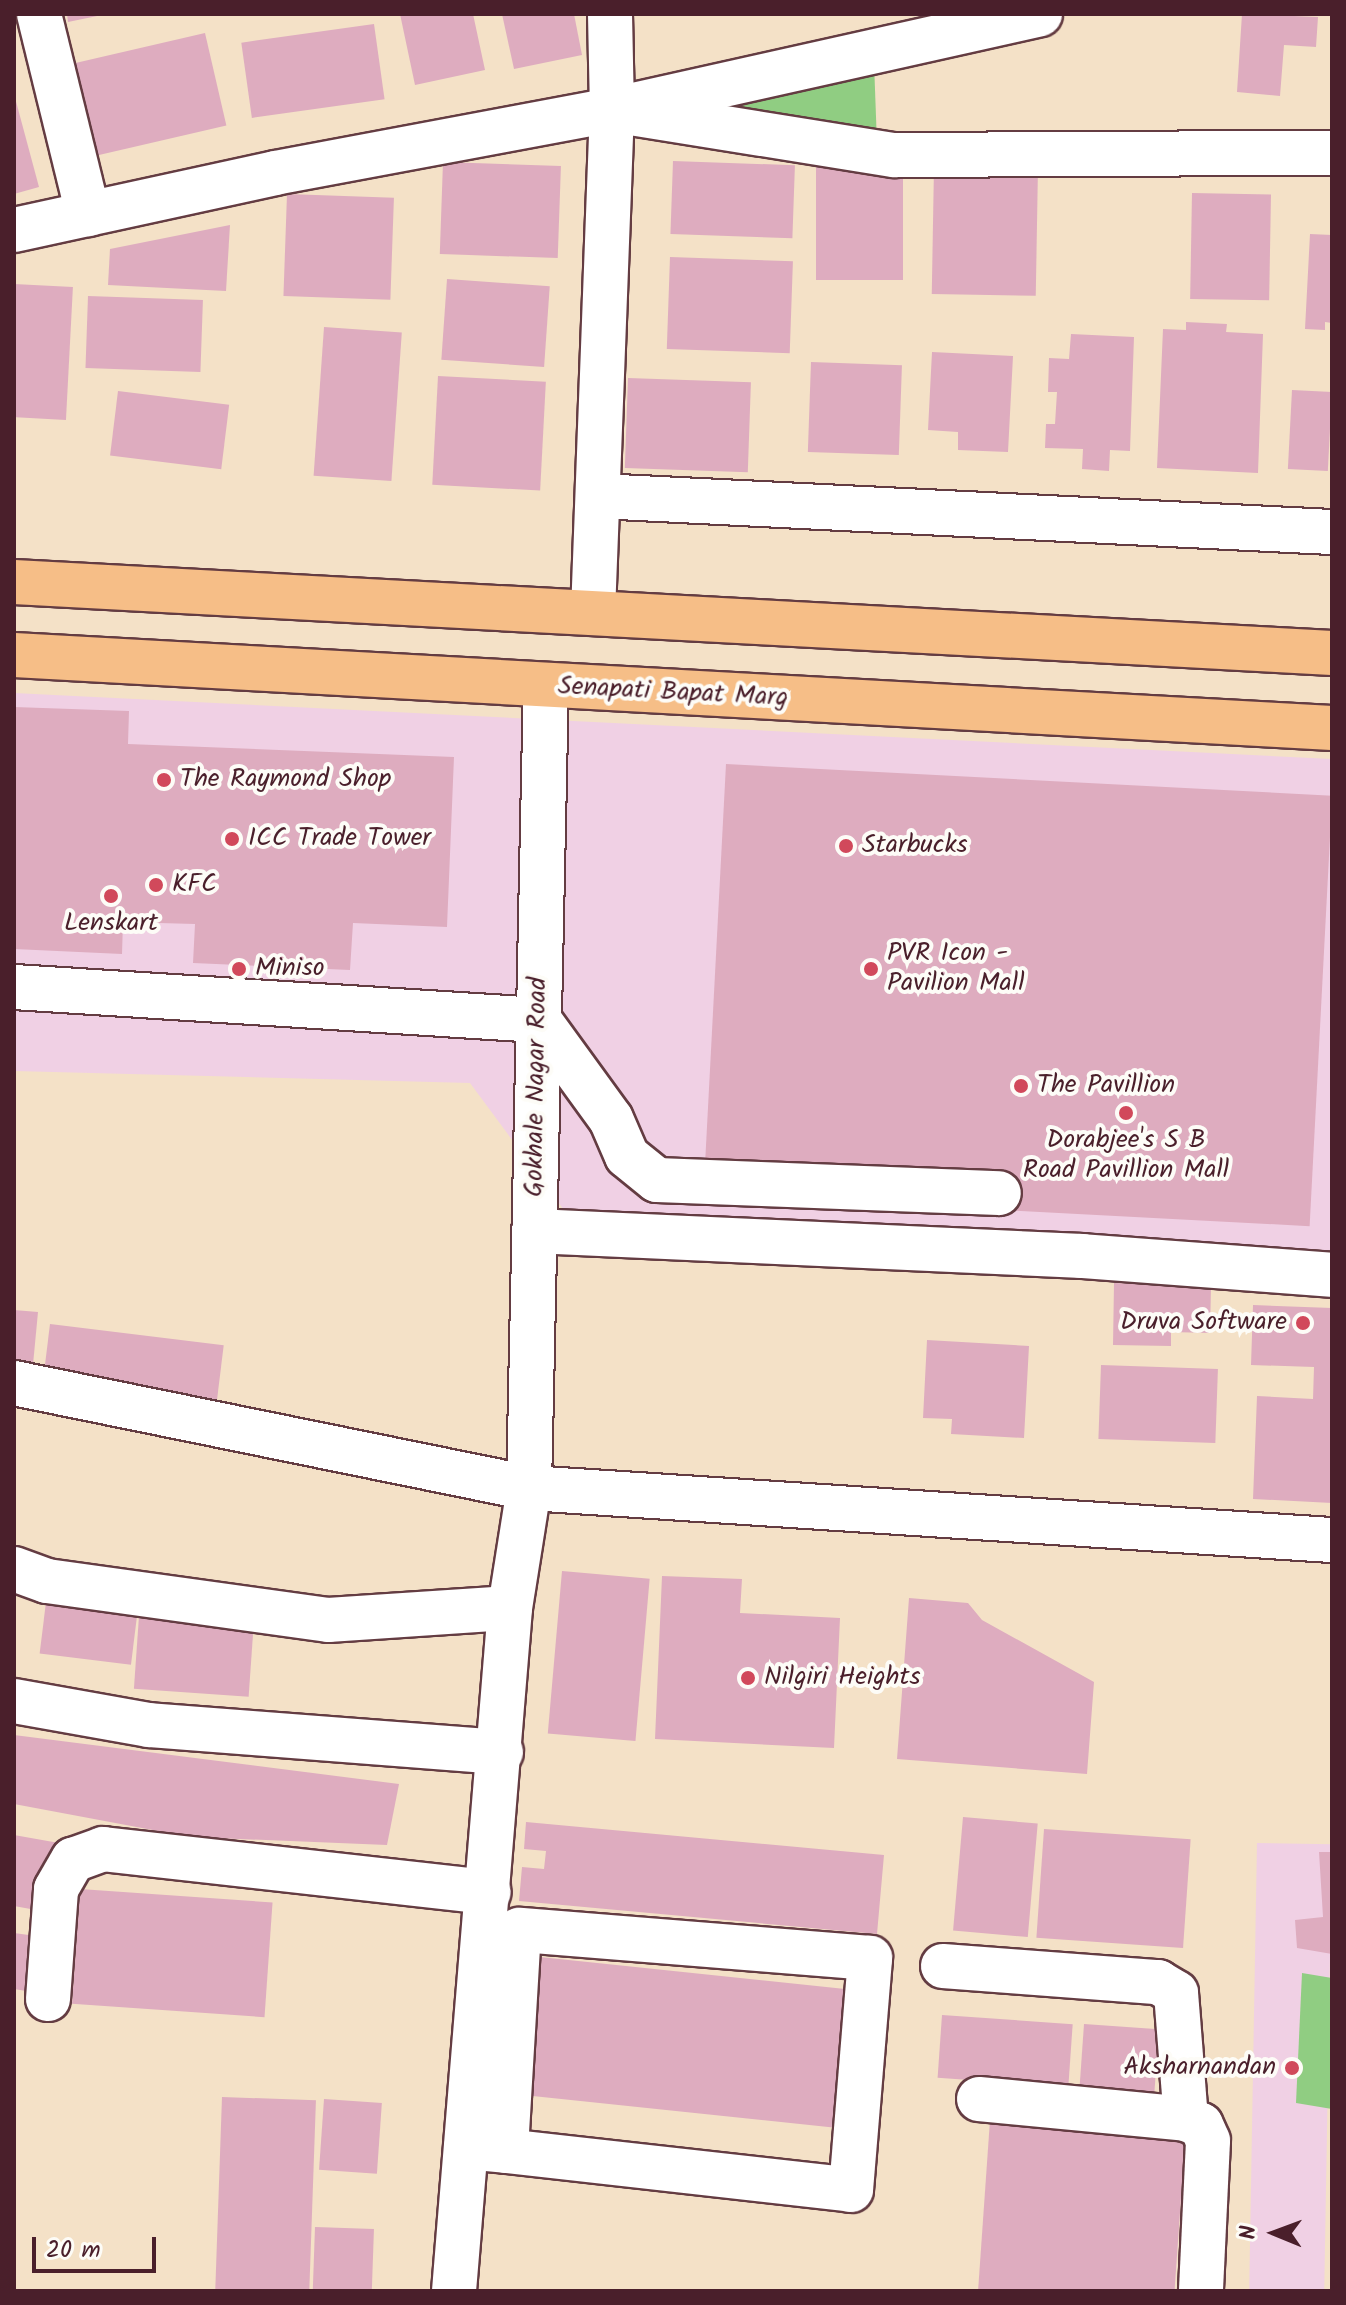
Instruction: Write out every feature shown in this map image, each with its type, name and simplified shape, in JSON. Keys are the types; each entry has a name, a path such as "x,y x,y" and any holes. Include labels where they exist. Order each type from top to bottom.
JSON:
{"main road":[{"path":"14,582 1332,653"},
{"name":"Senapati Bapat Marg","path":"14,655 1332,728"}],"street":[{"path":"39,14 88,214"},
{"path":"593,613 612,110 610,14"},
{"path":"14,230 612,110 1040,14"},
{"path":"612,110 894,155 1332,153"},
{"path":"598,496 1332,532"},
{"name":"Gokhale Nagar Road","path":"486,2149 489,1892 510,1608 529,1488 546,686"},
{"path":"14,987 539,1020 611,1119 627,1156 657,1180 999,1193"},
{"path":"534,1231 1082,1256 1332,1275"},
{"path":"14,1383 529,1488 1332,1540"},
{"path":"14,1569 47,1581 328,1620 510,1608"},
{"path":"14,1701 149,1725 501,1752"},
{"path":"48,1999 56,1889 73,1860 103,1849 489,1892"},
{"path":"454,2291 486,2149 519,1930 870,1958 851,2190 486,2149"},
{"path":"943,1966 1158,1982 1176,1993 1182,2018 1186,2119"},
{"path":"979,2099 1186,2119 1201,2125 1208,2141 1201,2291"}],"shaded area":[{"path":"14,693 1332,759 1332,1281 595,1252 470,1083 14,1071"},
{"name":"Aksharnandan","path":"1257,1843 1332,1844 1324,2291 1249,2291"}],"green space":[{"path":"874,62 877,144 671,111"},
{"path":"1302,1973 1332,1978 1332,2109 1296,2103"}],"building":[{"path":"67,14 102,14 102,15 68,22"},
{"path":"400,14 473,14 485,70 415,85"},
{"path":"502,14 574,14 582,55 514,69"},
{"path":"1242,14 1318,17 1316,47 1284,45 1280,96 1237,92"},
{"path":"374,24 385,99 252,118 241,43"},
{"path":"205,33 226,126 86,158 65,65"},
{"path":"14,94 39,187 14,194"},
{"path":"673,161 795,165 792,238 670,234"},
{"path":"443,162 561,166 558,258 440,254"},
{"path":"816,163 903,163 903,280 816,280"},
{"path":"934,166 1038,168 1036,296 932,294"},
{"path":"1192,193 1271,194 1269,300 1190,299"},
{"path":"287,194 394,198 390,300 283,296"},
{"path":"230,225 226,291 108,285 110,249"},
{"path":"1310,234 1332,235 1332,323 1325,322 1325,330 1305,329"},
{"path":"670,257 793,261 790,353 667,349"},
{"path":"447,279 550,286 544,367 441,360"},
{"path":"14,284 73,287 66,420 14,417"},
{"path":"88,296 203,300 200,372 85,368"},
{"path":"1186,322 1227,324 1226,332 1263,334 1258,473 1157,468 1163,329 1186,330"},
{"path":"324,327 402,332 391,481 314,476"},
{"path":"1071,334 1134,337 1130,451 1110,450 1109,471 1082,469 1083,449 1045,448 1046,424 1055,424 1057,392 1048,392 1049,358 1069,359"},
{"path":"932,352 1013,356 1008,452 958,450 958,432 928,430"},
{"path":"811,362 902,365 899,455 808,452"},
{"path":"438,376 546,382 540,491 432,485"},
{"path":"628,378 751,382 748,472 625,468"},
{"path":"1292,390 1332,392 1328,471 1288,469"},
{"path":"118,391 229,405 221,469 110,456"},
{"name":"ICC Trade Tower","path":"14,707 129,711 128,744 454,757 447,927 353,923 350,970 193,963 195,924 123,922 122,954 14,949"},
{"name":"The Pavillion","path":"726,764 1332,796 1310,1226 703,1194"},
{"path":"1114,1283 1211,1286 1210,1333 1171,1332 1171,1346 1113,1345"},
{"path":"1253,1305 1332,1308 1332,1503 1253,1499 1257,1396 1313,1399 1314,1367 1251,1365"},
{"path":"14,1310 38,1312 32,1375 14,1373"},
{"path":"50,1324 224,1345 217,1401 43,1380"},
{"path":"927,1340 1029,1346 1024,1438 951,1434 952,1419 923,1418"},
{"path":"1101,1365 1218,1369 1215,1443 1098,1439"},
{"path":"562,1571 650,1579 635,1741 548,1733"},
{"name":"Nilgiri Heights","path":"662,1576 742,1579 740,1613 840,1618 834,1748 655,1739"},
{"path":"909,1598 968,1603 982,1620 1094,1682 1087,1774 897,1759"},
{"path":"46,1602 137,1613 131,1665 40,1654"},
{"path":"139,1616 254,1624 249,1697 134,1689"},
{"path":"14,1735 399,1784 387,1845 190,1837 14,1804"},
{"path":"963,1817 1038,1824 1028,1937 953,1931"},
{"path":"526,1822 884,1855 877,1934 519,1901 522,1867 544,1869 546,1851 524,1849"},
{"path":"1044,1829 1191,1839 1183,1948 1036,1938"},
{"path":"14,1835 59,1843 47,1912 14,1906"},
{"path":"1319,1852 1332,1852 1332,1954 1297,1948 1295,1920 1323,1917"},
{"path":"80,1889 273,1902 265,2017 72,2004"},
{"path":"14,1933 36,1936 26,1991 14,1989"},
{"path":"540,1957 852,1990 838,2128 525,2095"},
{"path":"942,2015 1073,2024 1068,2087 938,2078"},
{"path":"1084,2024 1159,2029 1154,2105 1079,2100"},
{"path":"222,2097 316,2100 309,2291 215,2291"},
{"path":"324,2099 382,2103 377,2174 319,2170"},
{"path":"990,2120 1186,2134 1175,2291 978,2291"},
{"path":"315,2227 374,2229 372,2291 313,2291"}],"place":[{"name":"The Raymond Shop","path":"164,780"},
{"name":"ICC Trade Tower","path":"232,839"},
{"name":"Starbucks","path":"846,846"},
{"name":"KFC","path":"156,885"},
{"name":"Lenskart","path":"111,896"},
{"name":"Miniso","path":"239,969"},
{"name":"PVR Icon - Pavilion Mall","path":"871,969"},
{"name":"The Pavillion","path":"1021,1086"},
{"name":"Dorabjee's S B Road Pavillion Mall","path":"1126,1113"},
{"name":"Druva Software","path":"1303,1323"},
{"name":"Nilgiri Heights","path":"748,1678"},
{"name":"Aksharnandan","path":"1292,2068"}]}
